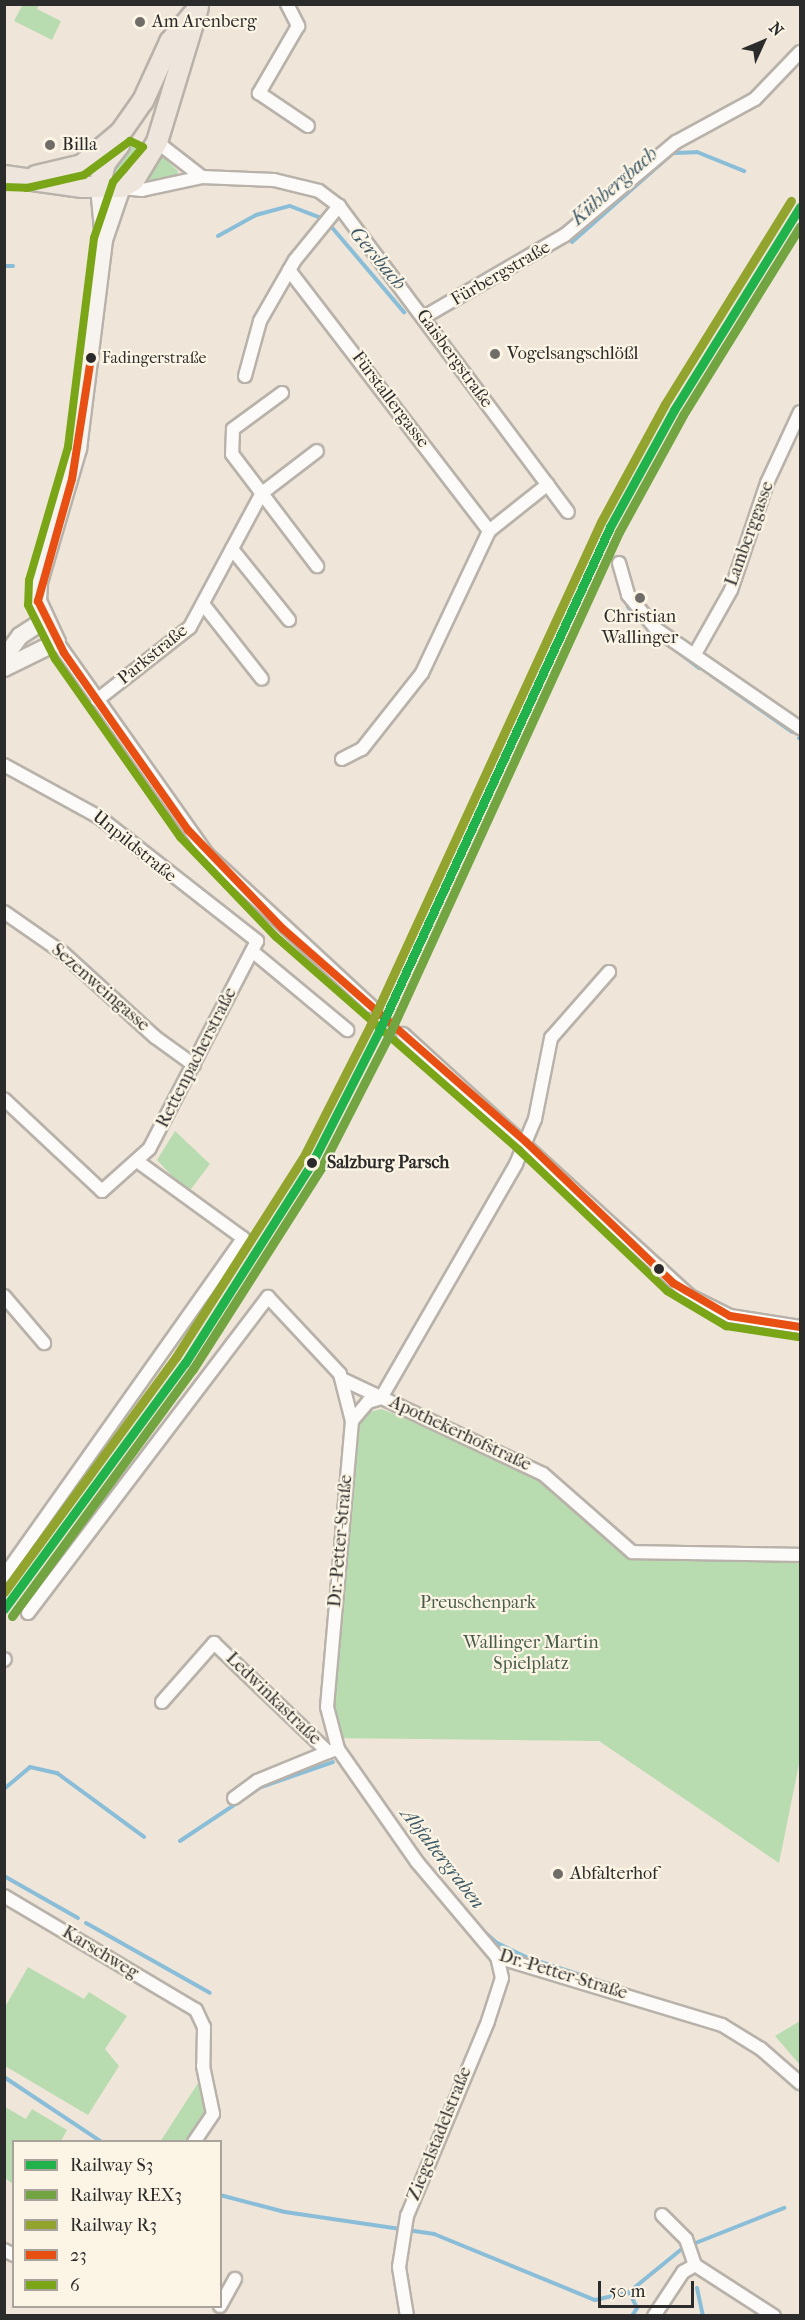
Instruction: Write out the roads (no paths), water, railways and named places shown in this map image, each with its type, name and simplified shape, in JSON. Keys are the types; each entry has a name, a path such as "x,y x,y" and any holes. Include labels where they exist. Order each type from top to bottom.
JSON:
{"main road":[{"path":"99,187 105,163 128,131 177,35 199,6"},
{"path":"122,187 144,168 157,142 199,6"},
{"path":"128,131 157,142"},
{"name":"Gaisbergstraße","path":"26,178 81,165 128,131"},
{"name":"Gaisbergstraße","path":"4,176 99,187 122,187"}],"street":[{"path":"287,4 298,26 259,93 308,126"},
{"name":"Fürbergstraße","path":"424,317 544,250 676,142 755,99 801,52"},
{"path":"157,142 202,177"},
{"name":"Gaisbergstraße","path":"122,187 142,190 202,177 274,180 319,191 339,206 568,512"},
{"path":"99,187 104,240"},
{"path":"122,187 104,240 78,449 39,582 45,620 57,642 97,700 208,855 371,1006"},
{"path":"245,376 252,339 288,270 339,206"},
{"name":"Fürstallergasse","path":"288,270 489,531"},
{"path":"282,393 233,429 232,454 317,566"},
{"name":"Lamberggasse","path":"695,654 731,590 767,483 801,412"},
{"name":"Parkstraße","path":"97,700 190,627 262,493 317,451"},
{"path":"342,759 362,749 422,673 489,531 548,484"},
{"path":"232,549 289,620"},
{"path":"619,562 628,595 644,617 801,728"},
{"path":"203,604 262,679"},
{"path":"4,658 20,636 45,620"},
{"path":"4,668 57,642"},
{"name":"Unpildstraße","path":"4,765 99,817 254,946"},
{"name":"Sezenweingasse","path":"4,912 63,953 155,1037 194,1065"},
{"path":"254,946 347,1030"},
{"name":"Rettenpacherstraße","path":"4,1099 102,1191 137,1161 194,1065 254,946"},
{"path":"352,1421 368,1402 381,1398 526,1142 551,1038 609,972"},
{"path":"403,1034 526,1142 690,1296 730,1316 801,1328"},
{"path":"4,1575 243,1238 137,1161"},
{"path":"4,1296 44,1343"},
{"path":"28,1613 268,1297 344,1380"},
{"name":"Apothekerhofstraße","path":"344,1380 543,1474 632,1552 801,1555"},
{"name":"Dr.-Petter-Straße","path":"344,1380 352,1421 327,1707 333,1750 417,1862 497,1957 722,2025 761,2049 801,2083"},
{"name":"Ledwinkastraße","path":"162,1702 214,1643 333,1750"},
{"path":"234,1798 257,1781 333,1750"},
{"name":"Karschweg","path":"4,1896 196,2010 204,2027 203,2066 213,2114 195,2140"},
{"name":"Ziegelstadelstraße","path":"406,2316 399,2267 406,2223 488,2021 502,1978 497,1957"},
{"path":"662,2215 687,2242 694,2260 774,2316"},
{"path":"654,2316 683,2272 694,2260"},
{"path":"222,2302 235,2279"}],"waterway":[{"name":"Kühbergbach","path":"572,242 673,153 697,152 744,171"},
{"name":"Gersbach","path":"218,236 256,215 290,206 321,218"},
{"name":"Gersbach","path":"329,224 404,312"},
{"name":"Gersbach","path":"4,266 13,266"},
{"name":"Gersbach","path":"628,607 641,620"},
{"name":"Gersbach","path":"657,636 699,668"},
{"name":"Gersbach","path":"711,675 792,732"},
{"name":"Abfaltergraben","path":"180,1841 261,1787 333,1762"},
{"name":"Abfaltergraben","path":"4,1789 30,1767 57,1773 144,1837"},
{"name":"Abfaltergraben","path":"4,1876 78,1918"},
{"name":"Abfaltergraben","path":"86,1923 210,1993"},
{"name":"Abfaltergraben","path":"479,1927 497,1943 528,1958 637,1993"},
{"name":"Abfaltergraben","path":"734,2026 766,2046"},
{"path":"4,2077 99,2140"},
{"path":"222,2196 285,2212 434,2234 595,2300 629,2292 683,2248 784,2208"},
{"path":"697,2288 703,2316"},
{"path":"629,2292 637,2308 632,2316"}],"tunnel":[{"path":"371,1006 403,1034"}],"rail line":[{"name":"R3","path":"4,1592 176,1357 303,1158 370,1026 601,522 665,404 791,201"},
{"name":"S3","path":"4,1609 185,1363 312,1163 379,1031 610,527 674,410 800,207"},
{"name":"REX3","path":"12,1616 193,1369 321,1168 389,1035 619,532 683,415 800,226"}],"place":[{"name":"Am Arenberg","path":"140,22"},
{"name":"Billa","path":"50,145"},
{"name":"Vogelsangschlößl","path":"495,354"},
{"name":"Fadingerstraße","path":"91,358"},
{"name":"Christian Wallinger","path":"640,598"},
{"name":"Salzburg Parsch","path":"312,1163"},
{"name":"Abfalterhof","path":"558,1874"}],"park label":[{"name":"Preuschenpark","path":"478,1603"},
{"name":"Wallinger Martin Spielplatz","path":"531,1654"}]}
